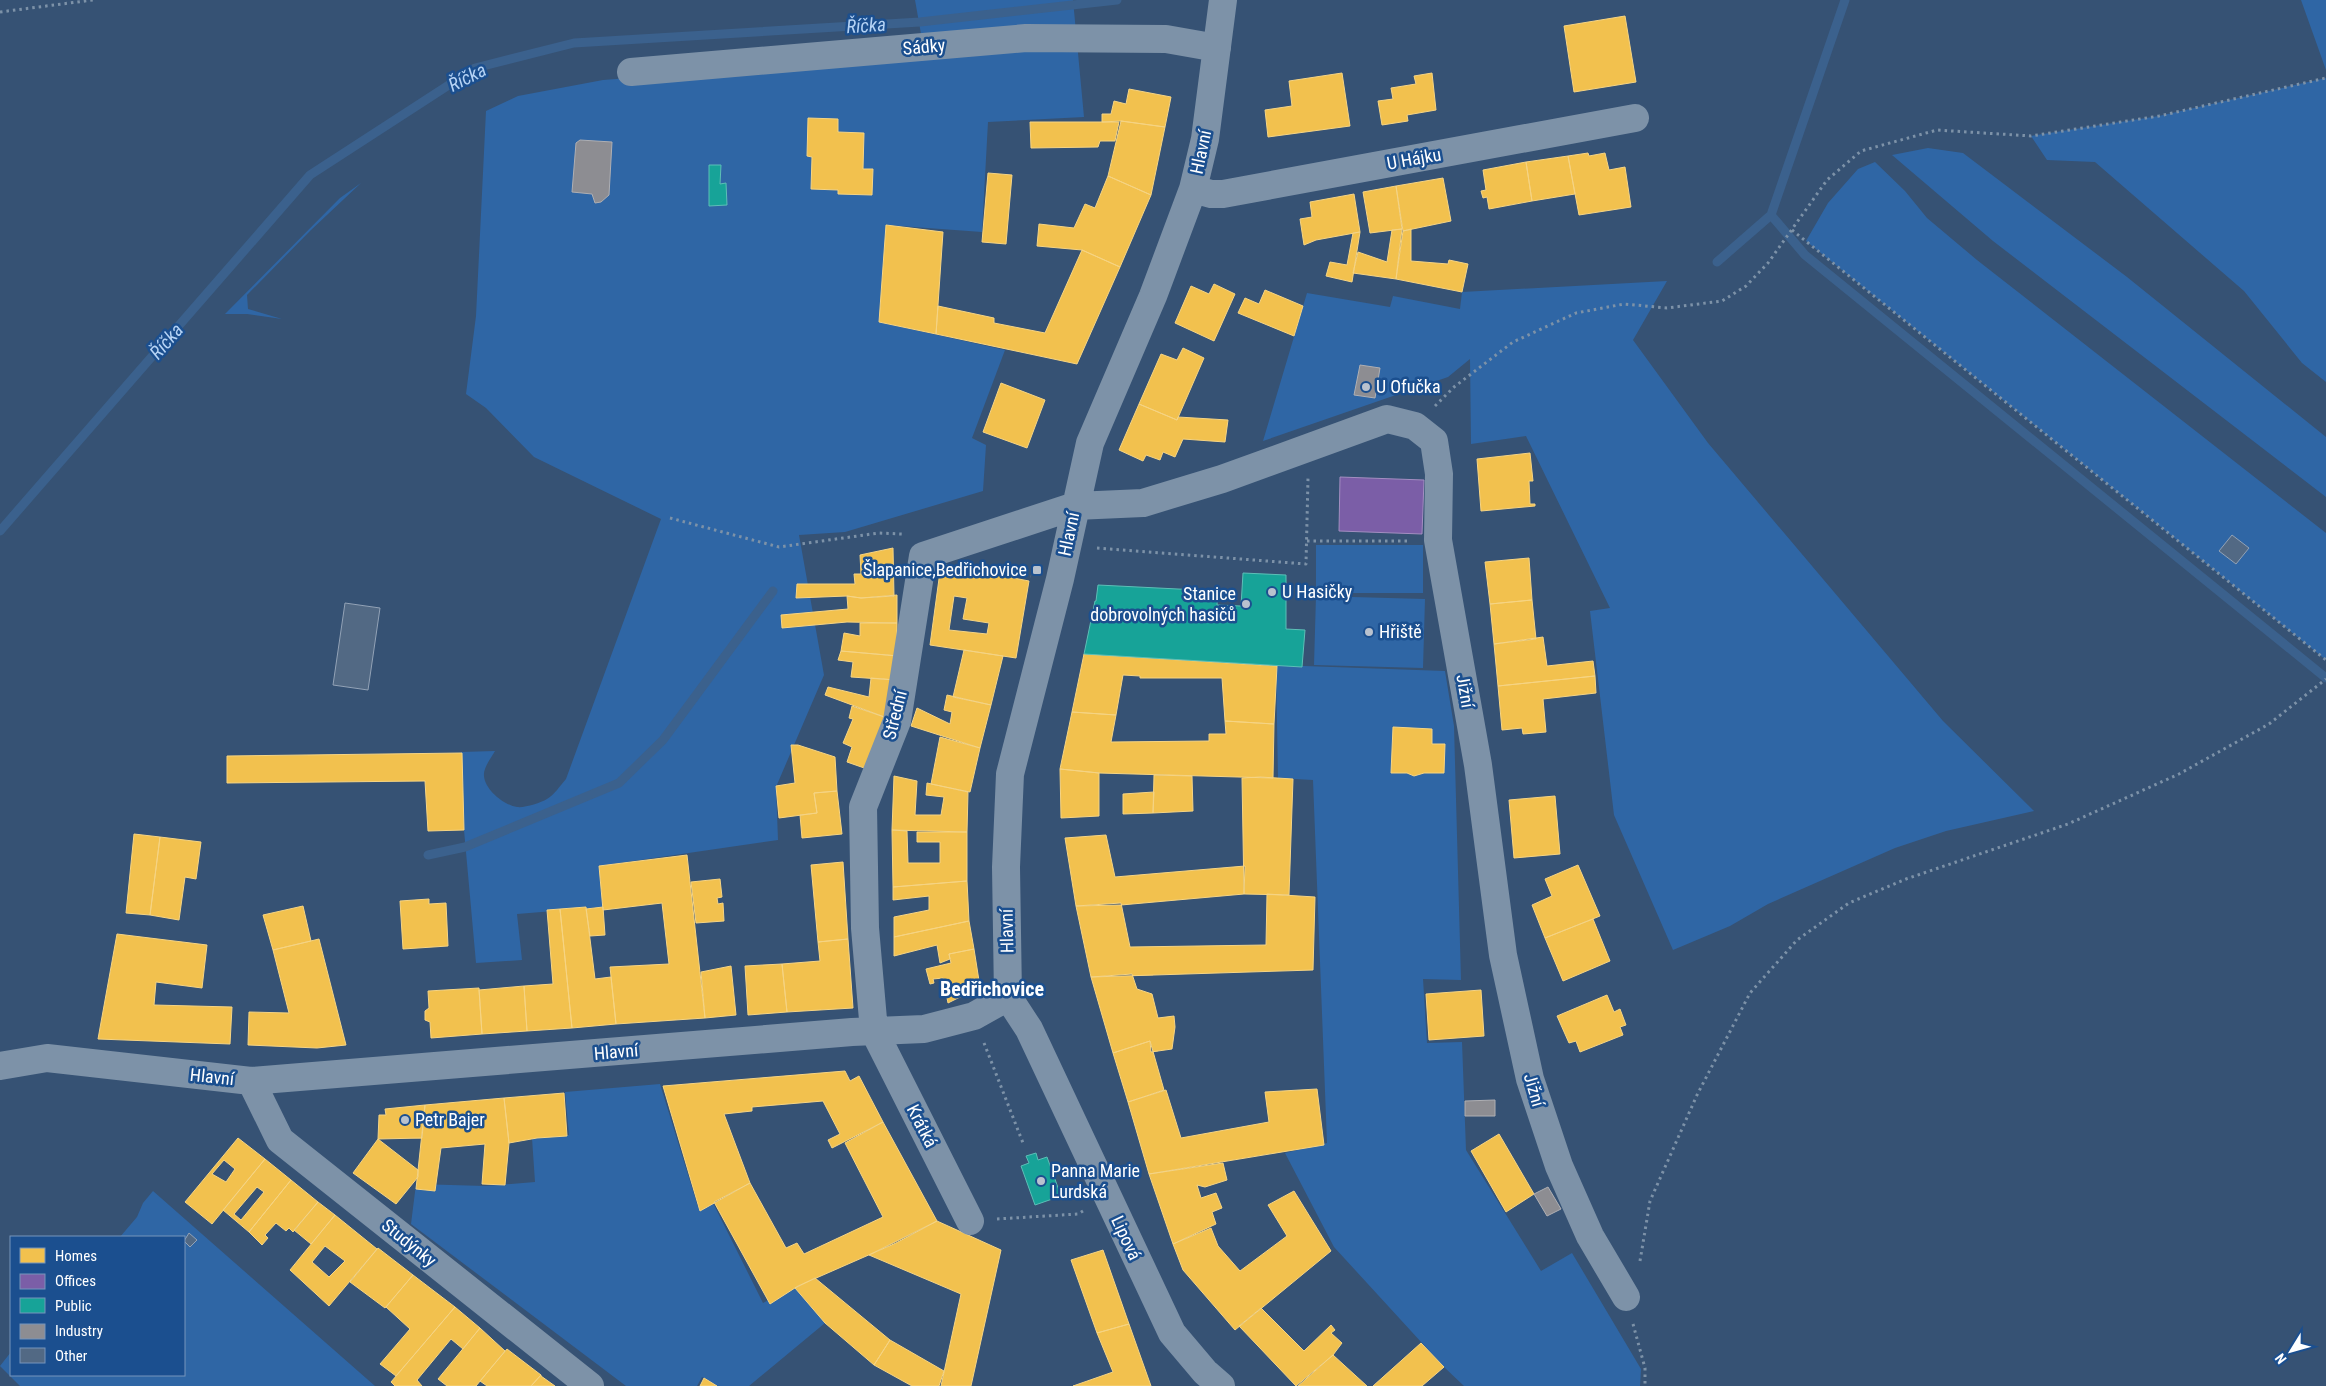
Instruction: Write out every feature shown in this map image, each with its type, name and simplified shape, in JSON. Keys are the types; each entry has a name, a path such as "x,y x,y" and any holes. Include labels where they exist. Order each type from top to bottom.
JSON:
{"street":[{"name":"Hlavní","path":"0,1066 47,1058 251,1081 874,1031 924,1029 974,1016 1008,997 1006,867 1010,774 1058,589 1090,443 1157,287 1193,188 1205,139 1223,0"},
{"name":"Sádky","path":"631,72 1026,38 1166,39 1217,48"},
{"name":"U Hájku","path":"1193,188 1211,194 1223,194 1635,118"},
{"name":"Jižní","path":"1075,506 1143,503 1222,479 1308,446 1387,419 1415,426 1434,441 1439,474 1438,540 1478,765 1503,955 1533,1092 1559,1166 1586,1228 1626,1297"},
{"path":"923,556 1075,506"},
{"name":"Střední","path":"874,1031 865,928 863,807 897,721 923,556"},
{"name":"Lipová","path":"1008,997 1029,1029 1172,1333 1210,1381"},
{"name":"Krátká","path":"874,1031 970,1221"},
{"name":"Studýnky","path":"251,1081 280,1140 590,1386"}],"path":[{"path":"0,12 92,0"},
{"path":"1415,426 1454,387 1513,342 1576,313 1624,304 1667,308 1722,301 1746,286 1768,263 1827,180 1861,151 1937,130 2032,136 2159,116 2326,78"},
{"path":"1792,231 2326,660"},
{"path":"1091,548 1306,564 1308,446"},
{"path":"670,518 778,547 879,533 924,535 923,556"},
{"path":"1307,541 1438,540"},
{"path":"1645,1386 1645,1368 1626,1297 1638,1271 1650,1201 1697,1095 1750,993 1797,940 1850,903 1906,879 2068,824 2179,774 2270,724 2326,679"},
{"path":"974,1016 1024,1142"},
{"path":"970,1221 1078,1214 1109,1201"}],"shaded area":[{"path":"915,0 1073,0 1084,117 988,122 982,232 886,225 879,322 1005,350 972,438 986,445 983,491 845,532 799,535 824,675 776,787 778,840 599,866 603,907 517,914 522,960 476,963 464,830 461,752 495,751 485,770 485,781 496,796 512,806 520,807 537,804 547,799 557,790 566,779 661,519 534,457 486,408 466,394 476,316 486,111 518,96 603,80 748,69 923,45"},
{"path":"2301,0 2326,0 2326,70"},
{"path":"2326,78 2326,382 2302,363 2244,291 2095,162 2047,160 2031,136 2159,116"},
{"path":"1928,148 1963,153 2127,277 2326,437 2326,497 1993,241 1892,155"},
{"path":"1875,162 1905,191 1927,218 1977,260 2326,533 2326,660 1806,241 1828,203 1858,169"},
{"path":"361,183 311,230 247,295 248,309 282,319 247,314 225,314 340,198"},
{"path":"1667,281 1633,340 1708,443 1943,721 2034,811 1946,831 1895,848 1768,904 1730,926 1673,950 1614,815 1590,611 1610,608 1526,436 1471,444 1470,359 1448,377 1263,441 1307,293 1390,307 1393,296 1460,309 1462,292"},
{"path":"1316,545 1423,545 1423,593 1316,593"},
{"name":"Hřiště","path":"1316,596 1425,599 1423,668 1314,665"},
{"path":"1276,665 1445,671 1454,726 1461,980 1423,979 1427,1043 1462,1042 1466,1150 1541,1271 1572,1253 1641,1369 1640,1386 1464,1386 1444,1367 1334,1247 1285,1153 1327,1143 1313,780 1278,778"},
{"path":"660,1084 698,1207 712,1201 763,1303 794,1286 825,1323 749,1386 716,1386 702,1377 697,1386 626,1386 411,1224 416,1184 485,1186 535,1182 532,1138 569,1135 565,1092"},
{"path":"153,1191 375,1386 20,1386 10,1376 185,1376 185,1236 121,1236 137,1217 143,1203"},
{"path":"10,1353 10,1376 0,1366"}],"building: Homes":[{"path":"1625,16 1636,82 1574,92 1564,26"},
{"path":"1342,73 1350,126 1268,137 1265,110 1292,106 1289,81"},
{"path":"1432,73 1436,110 1407,115 1408,121 1382,125 1378,101 1393,99 1391,88 1416,84 1414,76"},
{"path":"1129,89 1171,97 1165,127 1121,121 1102,122 1102,114 1111,114 1114,101 1126,104"},
{"path":"808,118 838,119 838,132 864,133 863,169 873,169 872,195 838,194 838,190 811,189 812,157 807,156"},
{"path":"1121,121 1165,127 1151,195 1108,176"},
{"path":"1030,122 1119,122 1115,141 1100,141 1098,147 1031,148"},
{"path":"1588,153 1589,156 1605,153 1609,170 1625,167 1631,207 1579,215 1568,156"},
{"path":"1568,156 1575,194 1532,201 1526,162"},
{"path":"1526,162 1532,201 1489,209 1487,197 1483,198 1481,191 1486,190 1483,170"},
{"path":"988,173 1012,175 1006,244 982,242"},
{"path":"1108,176 1151,195 1120,267 1082,250 1037,246 1039,224 1074,228 1085,204 1095,208"},
{"path":"1443,178 1451,221 1403,231 1396,186"},
{"path":"1396,186 1402,229 1370,233 1363,192"},
{"path":"1354,194 1360,232 1316,240 1304,245 1300,219 1312,217 1310,202"},
{"path":"886,225 943,232 936,334 879,322"},
{"path":"1402,229 1396,279 1353,273 1358,252 1387,262 1392,230"},
{"path":"1411,229 1411,261 1448,264 1449,260 1468,264 1462,292 1396,279 1403,231"},
{"path":"1360,232 1352,282 1326,276 1330,262 1347,265 1353,233"},
{"path":"1082,250 1120,267 1077,364 936,334 938,306 994,318 994,323 1045,333"},
{"path":"1214,284 1235,294 1214,341 1175,323 1191,286 1209,294"},
{"path":"1265,290 1303,306 1294,336 1238,313 1245,298 1259,304"},
{"path":"1183,348 1204,358 1177,420 1139,404 1161,354 1177,360"},
{"path":"1001,383 1045,400 1027,448 983,432"},
{"path":"1139,404 1177,420 1178,417 1228,420 1225,442 1183,439 1175,457 1163,452 1160,460 1146,455 1143,461 1119,450"},
{"path":"1530,453 1533,481 1529,481 1530,504 1535,504 1535,506 1481,511 1477,459"},
{"path":"893,548 894,596 796,598 797,584 855,584 854,574 861,574 860,555"},
{"path":"1529,558 1532,600 1490,604 1485,562"},
{"path":"941,564 1029,581 1016,658 930,645","holes":["954,596 967,598 963,619 989,623 987,634 949,630"]},
{"path":"897,595 897,623 847,622 782,628 781,615 848,609 847,596 861,598"},
{"path":"1532,600 1536,639 1494,644 1490,604"},
{"path":"860,623 897,623 897,656 841,651 844,633 860,636"},
{"path":"1543,637 1547,666 1593,661 1595,676 1498,686 1494,644"},
{"path":"964,650 1003,656 991,705 953,697"},
{"path":"841,651 899,656 896,680 851,677 853,662 838,660"},
{"path":"1084,654 1277,666 1274,724 1225,721 1222,678 1140,678 1140,676 1123,675 1116,715 1072,712"},
{"path":"1595,676 1596,693 1543,699 1546,732 1523,734 1522,728 1502,730 1498,686"},
{"path":"871,678 896,680 890,719 825,695 828,687 869,697"},
{"path":"947,695 991,705 980,748 911,726 917,708 950,724 952,712 944,710"},
{"path":"852,706 890,719 870,770 847,762 852,747 843,743 853,719 849,718"},
{"path":"1072,712 1116,715 1111,742 1209,741 1209,734 1226,734 1225,721 1274,724 1273,778 1099,773 1060,769"},
{"path":"1393,727 1432,729 1432,744 1445,744 1444,773 1424,773 1414,776 1407,773 1391,773"},
{"path":"940,737 980,748 970,792 931,784"},
{"path":"791,745 798,745 835,757 837,791 814,793 817,813 779,818 776,786 795,783"},
{"path":"462,753 464,830 428,831 425,781 227,783 227,756"},
{"path":"1060,769 1099,773 1099,816 1061,818"},
{"path":"1154,775 1192,776 1193,811 1153,813"},
{"path":"894,776 917,781 915,815 941,815 944,797 926,795 927,783 968,792 967,832 892,830"},
{"path":"1242,778 1293,779 1289,895 1244,894"},
{"path":"837,791 842,834 802,838 800,815 817,813 814,793"},
{"path":"1154,792 1153,813 1123,814 1123,794"},
{"path":"1555,796 1560,854 1514,858 1509,800"},
{"path":"892,830 907,831 908,863 940,863 940,842 917,842 917,832 967,832 967,881 893,887"},
{"path":"134,834 160,837 150,915 126,913"},
{"path":"1106,835 1115,877 1245,866 1244,894 1121,905 1076,906 1065,838"},
{"path":"160,837 201,842 196,879 185,877 179,920 150,915"},
{"path":"687,855 705,1018 616,1024 610,967 669,964 662,903 603,910 599,866"},
{"path":"843,862 848,939 818,942 811,865"},
{"path":"1578,865 1600,916 1545,938 1532,905 1552,896 1545,879"},
{"path":"720,879 722,897 717,898 718,904 723,903 724,921 696,923 691,882"},
{"path":"967,881 969,921 894,937 894,917 929,910 929,896 893,900 893,887"},
{"path":"1267,894 1315,897 1313,970 1091,977 1076,906 1121,903 1130,947 1266,945"},
{"path":"429,899 429,904 446,903 448,946 403,949 400,901"},
{"path":"303,906 311,941 273,950 263,915"},
{"path":"586,907 595,979 611,977 616,1024 572,1028 560,909"},
{"path":"603,907 605,935 590,936 586,909"},
{"path":"560,909 572,1028 527,1031 524,986 553,984 547,910"},
{"path":"1593,919 1610,961 1563,981 1545,938"},
{"path":"969,921 974,949 949,954 950,959 940,963 937,945 894,956 894,937"},
{"path":"117,934 207,945 202,988 156,982 154,1005 232,1007 230,1044 98,1039"},
{"path":"319,939 346,1045 317,1048 248,1045 249,1012 289,1013 273,950"},
{"path":"848,939 853,1008 787,1012 782,964 820,961 818,942"},
{"path":"974,949 980,987 948,1003 943,978 933,979 934,983 930,984 926,969 951,963 949,954"},
{"path":"782,964 787,1012 748,1015 745,966"},
{"path":"731,966 736,1015 705,1018 701,972"},
{"path":"1132,974 1137,989 1152,994 1158,1018 1174,1016 1175,1027 1172,1049 1151,1052 1150,1041 1113,1053 1091,977"},
{"path":"524,986 527,1031 482,1034 479,990"},
{"path":"479,988 482,1034 431,1038 430,1022 425,1020 425,1011 429,1008 428,991"},
{"path":"1481,990 1484,1036 1429,1040 1426,994"},
{"path":"1607,995 1614,1012 1620,1009 1626,1025 1620,1027 1623,1035 1580,1052 1576,1041 1569,1043 1557,1016"},
{"path":"1150,1041 1164,1090 1128,1102 1113,1053"},
{"path":"845,1071 850,1081 859,1076 883,1122 832,1148 828,1140 840,1134 823,1101 752,1107 752,1111 724,1114 750,1183 700,1211 663,1086"},
{"path":"1317,1089 1324,1145 1149,1174 1128,1102 1166,1090 1181,1138 1269,1122 1265,1092"},
{"path":"564,1093 567,1136 537,1138 509,1143 504,1098"},
{"path":"504,1098 509,1143 505,1185 482,1184 485,1144 441,1148 435,1191 416,1189 425,1105"},
{"path":"425,1105 422,1138 378,1139 379,1115 386,1115 385,1109"},
{"path":"883,1122 937,1221 896,1243 798,1286 770,1304 714,1202 750,1183 786,1248 797,1243 804,1254 883,1217 845,1143"},
{"path":"1499,1134 1534,1194 1506,1212 1471,1151"},
{"path":"238,1138 265,1159 212,1224 185,1202","holes":["224,1160 235,1169 226,1182 212,1174"]},
{"path":"378,1139 418,1170 418,1177 396,1204 353,1173"},
{"path":"265,1159 291,1180 249,1232 223,1210","holes":["257,1187 264,1192 241,1220 234,1214"]},
{"path":"1223,1163 1227,1180 1205,1187 1197,1185 1201,1198 1216,1193 1222,1208 1212,1212 1216,1224 1173,1244 1149,1174"},
{"path":"291,1180 318,1202 293,1232 289,1228 286,1231 276,1223 265,1235 268,1238 262,1245 249,1232"},
{"path":"1294,1191 1331,1251 1235,1330 1183,1270 1173,1244 1211,1228 1218,1246 1240,1271 1287,1236 1268,1205"},
{"path":"318,1202 335,1215 311,1244 294,1230"},
{"path":"335,1215 377,1249 329,1306 290,1270","holes":["325,1246 345,1261 329,1277 312,1262"]},
{"path":"937,1221 1001,1250 971,1386 941,1386 961,1294 869,1255"},
{"path":"378,1248 413,1275 385,1308 350,1282"},
{"path":"1103,1250 1129,1324 1097,1333 1071,1260"},
{"path":"413,1275 455,1307 396,1376 380,1364 410,1329 386,1307"},
{"path":"815,1278 890,1340 874,1365 825,1323 795,1288"},
{"path":"455,1307 480,1328 463,1349 451,1339 417,1380 422,1386 395,1386 391,1382"},
{"path":"1261,1308 1304,1351 1331,1325 1335,1330 1331,1333 1342,1343 1333,1355 1296,1386 1239,1326"},
{"path":"1129,1324 1151,1386 1073,1386 1113,1372 1097,1333"},
{"path":"480,1328 505,1351 476,1386 447,1386 438,1379"},
{"path":"890,1340 944,1371 939,1386 912,1386 874,1365"},
{"path":"1421,1343 1444,1367 1422,1386 1373,1386"},
{"path":"507,1349 541,1375 531,1386 487,1386 480,1381"},
{"path":"1333,1355 1367,1386 1298,1386"},
{"path":"541,1376 555,1386 531,1386"},
{"path":"704,1378 717,1386 700,1386"}],"building: Offices":[{"path":"1340,477 1424,480 1422,534 1339,531"}],"building: Public":[{"path":"709,165 721,165 720,184 726,183 727,205 709,206"},
{"path":"1243,573 1286,575 1286,629 1305,630 1302,667 1084,654 1098,585 1218,591 1217,605 1241,606"},
{"name":"Panna Marie Lurdská","path":"1036,1153 1038,1160 1047,1157 1061,1196 1035,1205 1021,1166 1029,1163 1026,1156"}],"building: Industry":[{"path":"580,140 612,142 609,195 601,202 595,203 592,194 572,192 576,143"},
{"path":"1360,365 1380,368 1375,398 1354,395"},
{"path":"1495,1100 1495,1116 1465,1116 1465,1101"},
{"path":"1548,1187 1561,1209 1547,1216 1534,1194"}],"building: Other":[{"path":"2232,535 2249,548 2236,564 2219,551"},
{"path":"345,603 380,608 368,690 333,685"},
{"path":"189,1233 197,1240 190,1247 185,1239"}],"waterway":[{"name":"Říčka","path":"0,531 310,175 475,68 574,43 920,22 1117,0"},
{"path":"1717,262 1771,215 1845,0"},
{"path":"1771,215 1805,255 2326,678"},
{"path":"428,855 465,847 619,783 663,740 773,591"}],"place":[{"name":"U Ofučka","path":"1366,387"},
{"name":"Šlapanice,Bedřichovice","path":"1037,570"},
{"name":"U Hasičky","path":"1272,592"},
{"name":"Stanice dobrovolných hasičů","path":"1246,604"},
{"name":"Hřiště","path":"1369,632"},
{"name":"Petr Bajer","path":"405,1120"},
{"name":"Panna Marie Lurdská","path":"1041,1181"}],"district":[{"name":"Bedřichovice","path":"992,989"}]}
